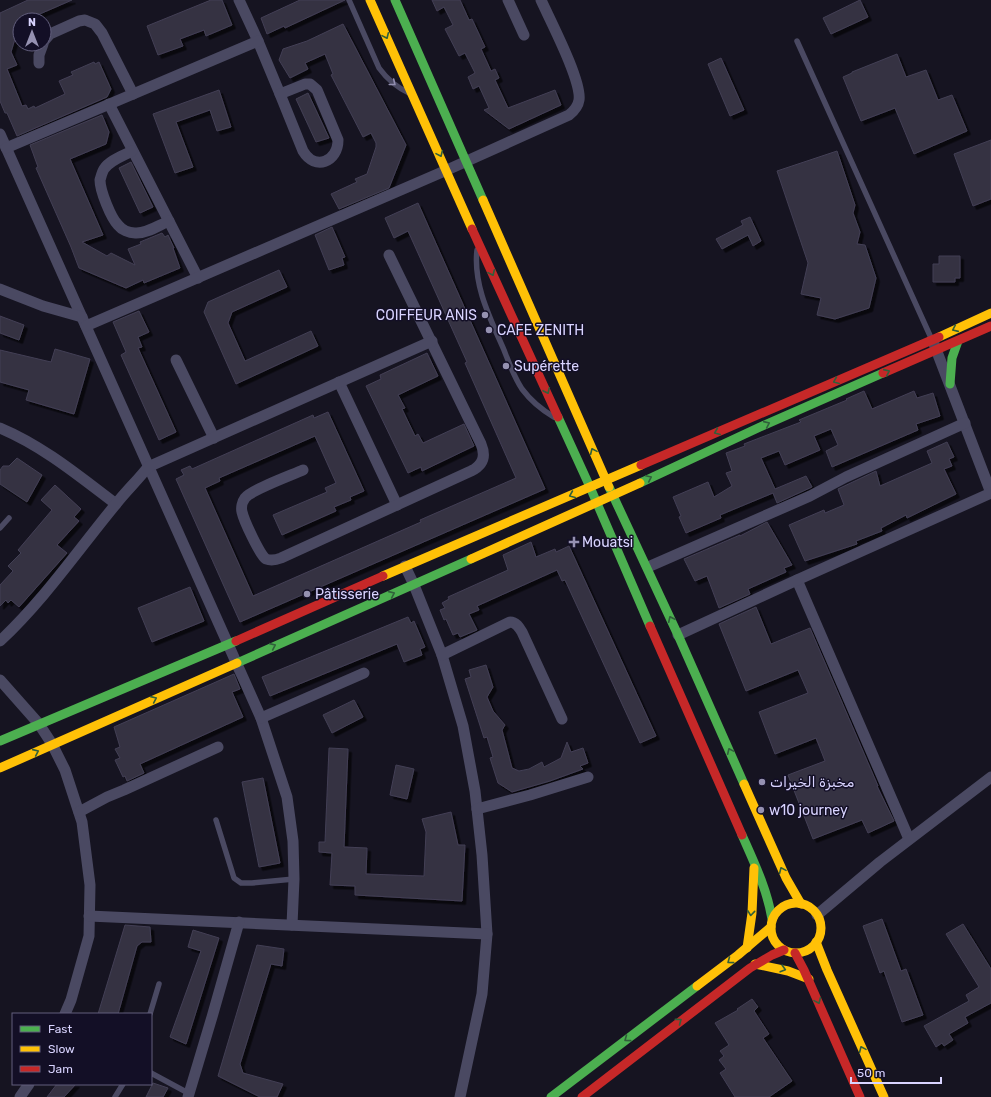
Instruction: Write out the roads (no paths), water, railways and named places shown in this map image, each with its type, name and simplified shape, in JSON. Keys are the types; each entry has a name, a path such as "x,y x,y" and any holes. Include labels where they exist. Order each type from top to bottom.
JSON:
{"main road":[{"path":"370,0 590,487 767,892 772,923 772,934 774,940 784,950 795,953 807,950 820,936 820,922 817,915 808,906 801,904 787,905 781,908 772,923 747,948 551,1097"},
{"path":"395,0 606,480 648,567 786,878 801,904"},
{"path":"0,768 414,585 760,428 935,345 991,313"},
{"path":"0,741 229,644 404,566 606,480 935,345 958,341 991,326"},
{"path":"950,384 950,366 958,341"},
{"path":"747,948 753,896 753,861"},
{"path":"816,942 822,959 884,1097"},
{"path":"582,1097 755,964 784,950"},
{"path":"795,953 809,979 860,1097"},
{"path":"755,964 788,971 809,979"}],"street":[{"path":"239,0 258,41 300,145 307,158 313,162 320,162 329,159 335,154 338,148 338,140 317,90 310,84 305,84 280,94"},
{"path":"508,0 524,36"},
{"path":"0,289 84,322 198,278 562,120 576,109 579,100 579,93 574,74 541,0"},
{"path":"52,33 79,21 84,20 95,24 102,33 133,94"},
{"path":"6,148 258,41"},
{"path":"39,63 40,52"},
{"path":"109,104 198,278"},
{"path":"0,134 261,718 287,797 293,841 294,879 292,925"},
{"path":"132,151 110,162 102,173 100,180 101,187 112,215 118,226 135,233 146,231 169,221"},
{"path":"303,470 253,492 242,502 241,507 244,517 262,555 268,560 281,558 477,468 484,457 484,450 389,255"},
{"path":"0,641 24,618 116,504 148,467 432,341"},
{"path":"678,635 991,493 935,345"},
{"path":"176,360 214,438"},
{"path":"339,382 397,505"},
{"path":"648,567 810,496 846,477 965,423"},
{"path":"0,429 23,439 57,460 116,504"},
{"path":"404,566 414,585 442,655 463,726 477,809 487,934 482,994 460,1097"},
{"path":"797,580 909,839"},
{"path":"442,655 510,622 514,623 520,627 562,719"},
{"path":"261,718 364,673"},
{"path":"0,680 39,724 52,744 65,770 82,822 90,885 89,936 71,1000 65,1013"},
{"path":"79,812 106,797 218,747"},
{"path":"477,809 588,777"},
{"path":"817,915 909,839 991,777"},
{"path":"89,916 487,934"},
{"path":"191,1096 239,922"},
{"path":"20,1097 28,1085"}],"lane":[{"path":"349,0 379,68 394,84 413,94"},
{"path":"797,41 935,345"},
{"path":"478,239 476,262 481,293 486,309 514,373 522,388 532,401 545,412 560,420"},
{"path":"0,528 9,518"},
{"path":"216,820 234,878 241,883 294,879"},
{"path":"150,1013 159,984"},
{"path":"152,1074 191,1096"},
{"path":"115,1097 122,1085"}],"place":[{"name":"COIFFEUR ANIS","path":"485,315"},
{"name":"CAFE ZENITH","path":"489,330"},
{"name":"Supérette","path":"506,366"},
{"name":"Mouatsi","path":"574,542"},
{"name":"Pâtisserie","path":"307,594"},
{"name":"مخبزة الخيرات","path":"762,782"},
{"name":"w10 journey","path":"761,810"}]}
